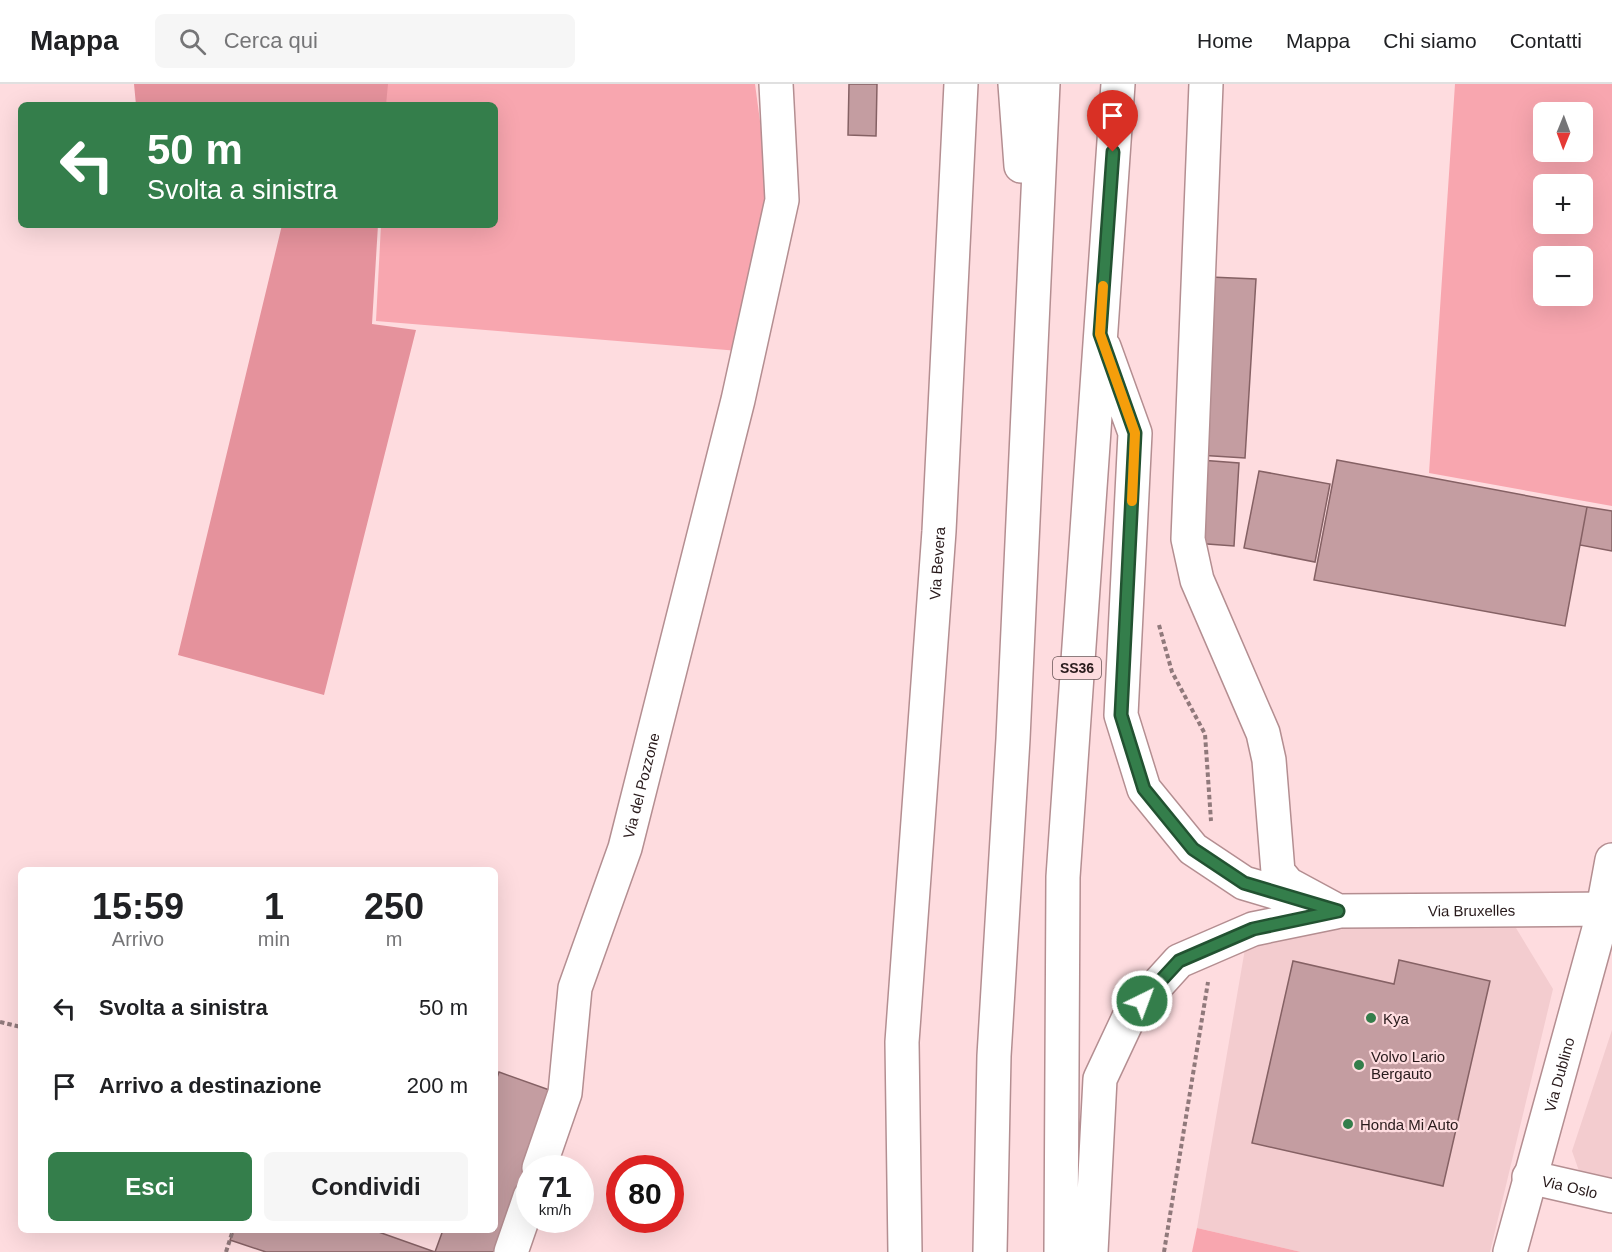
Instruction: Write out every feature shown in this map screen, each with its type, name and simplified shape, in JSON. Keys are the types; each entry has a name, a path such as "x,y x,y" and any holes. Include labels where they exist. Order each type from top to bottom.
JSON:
{"main road":[{"name":"Via del Pozzone","path":"544,1155 565,1093 575,988 625,848 738,400 782,200 777,84"},
{"name":"Via Bevera","path":"905,1252 902,1042 939,531 961,84"},
{"path":"1015,84 1032,303"},
{"path":"990,1252 994,1056 1013,739 1043,84"},
{"name":"SS36","path":"1061,1252 1063,877 1118,84"},
{"path":"1206,84 1188,511 1190,559 1263,733 1269,760 1278,872 1288,884 1338,911"},
{"path":"1100,334 1135,433 1121,715 1144,789 1193,849 1244,883 1338,911"},
{"path":"1608,909 1612,860"},
{"name":"Via Bruxelles","path":"1338,911 1608,909"},
{"name":"Via Dublino","path":"1510,1246 1608,909"},
{"path":"1091,1252 1100,1079 1130,1015 1179,961 1253,929 1338,911"},
{"name":"Via Oslo","path":"1529,1177 1612,1196"},
{"path":"511,1252 518,1233"}],"path":[{"path":"1157,617 1172,672 1205,734 1212,833"},
{"path":"1164,1252 1209,976"},
{"path":"0,1022 18,1026"},
{"path":"226,1252 231,1233"}],"shaded area":[{"path":"134,84 388,84 386,102 136,102"},
{"path":"171,84 755,84 770,196 739,351 376,321 381,228 498,228 498,102 170,102"},
{"path":"1455,84 1612,84 1612,506 1429,473"},
{"path":"281,228 378,228 372,324 416,330 324,695 178,655"},
{"path":"1278,928 1516,928 1553,989 1490,1252 1301,1252 1197,1228 1246,943"},
{"path":"1612,1030 1612,1185 1594,1182 1579,1171 1572,1151"},
{"path":"1197,1228 1301,1252 1192,1252"}],"building":[{"path":"849,84 877,84 876,136 848,135"},
{"path":"1210,277 1256,279 1245,458 1198,455"},
{"path":"1200,460 1239,463 1234,546 1194,543"},
{"path":"1337,460 1587,507 1565,626 1314,580"},
{"path":"1259,471 1330,484 1315,562 1244,548"},
{"path":"1587,507 1612,511 1612,551 1580,545"},
{"path":"1399,960 1490,981 1443,1186 1252,1143 1293,961 1394,984"},
{"path":"499,1072 555,1092 533,1155 516,1155 516,1201 498,1252 435,1252 442,1233 498,1233"},
{"path":"233,1233 381,1233 435,1252 266,1252 230,1240"}],"slow traffic":[{"path":"1103,286 1100,334 1135,433 1132,501"}],"place":[{"name":"Kya","path":"1371,1018"},
{"name":"Volvo Lario Bergauto","path":"1359,1065"},
{"name":"Honda Mi Auto","path":"1348,1124"}],"route":[{"path":"1113,152 1100,334 1135,433 1121,715 1144,789 1193,849 1244,883 1338,911 1253,929 1179,961 1142,1001"}]}
